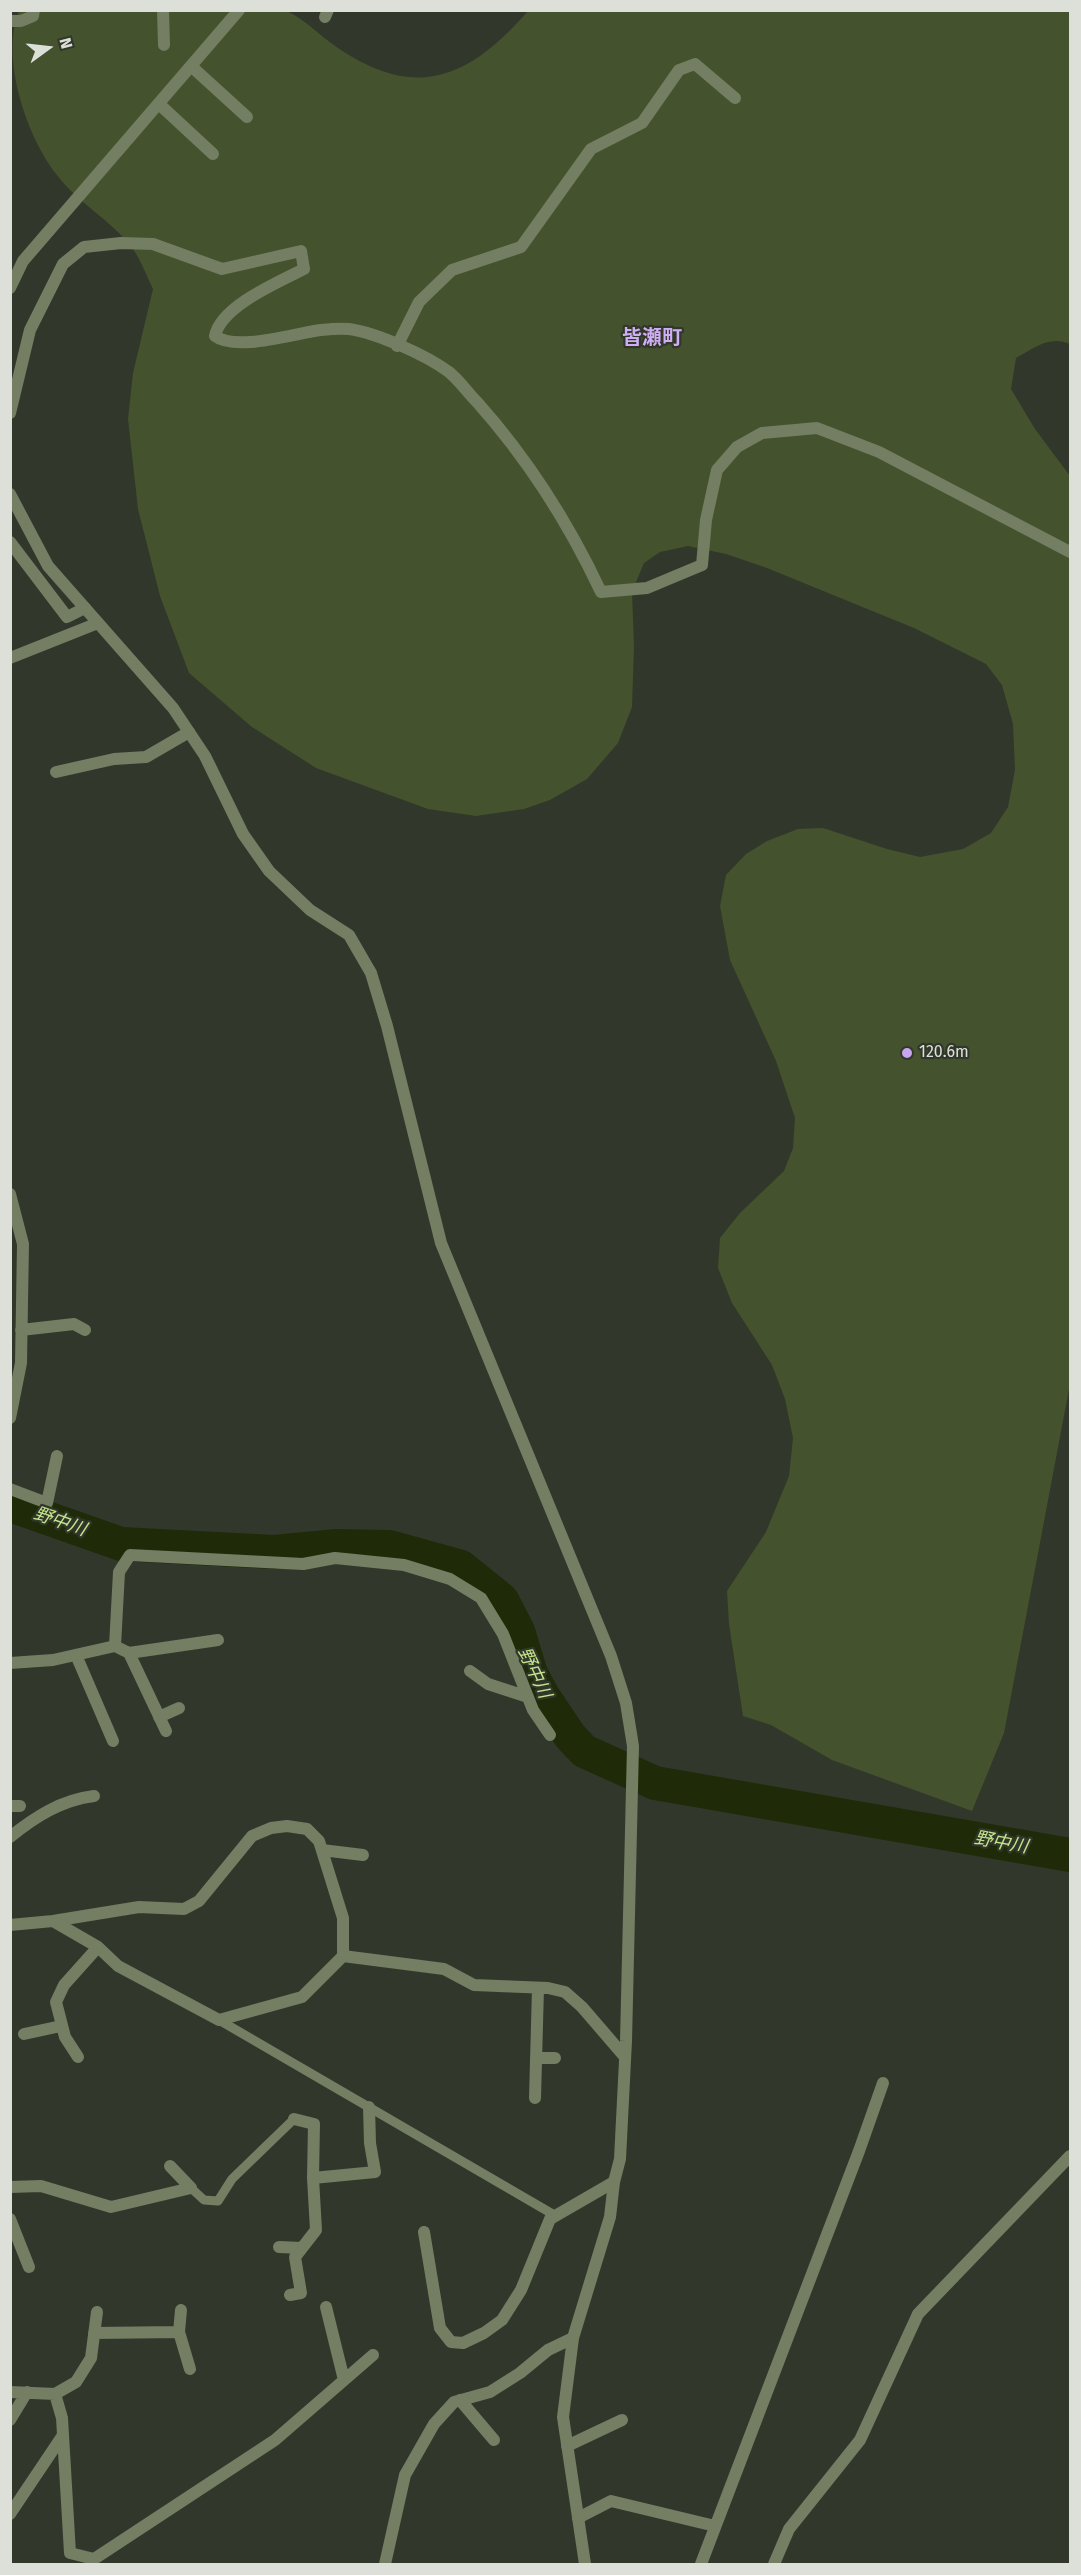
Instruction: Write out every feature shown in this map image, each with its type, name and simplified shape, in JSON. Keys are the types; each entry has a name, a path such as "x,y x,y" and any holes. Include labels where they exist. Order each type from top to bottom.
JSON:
{"street":[{"path":"10,21 21,21 33,16 34,10"},
{"path":"163,10 164,45"},
{"path":"10,288 23,261 239,10"},
{"path":"397,346 419,302 453,270 521,247 591,149 642,123 679,69 695,64 735,98"},
{"path":"191,66 247,117"},
{"path":"159,104 213,154"},
{"path":"10,413 30,330 63,264 84,247 121,243 153,244 222,269 301,250 304,269 246,300 217,326 215,336 222,341 238,343 322,330 348,329 424,356 451,373 508,437 582,552 601,592 647,588 702,565 706,520 717,470 737,447 762,433 817,428 879,452 1071,552"},
{"path":"10,494 48,566 173,708 205,756 243,834 270,871 310,909 349,935 371,973 387,1026 441,1243 610,1656 626,1703 633,1746 633,1808 620,2159 614,2182 610,2217 573,2338 563,2417 585,2565"},
{"path":"10,542 67,617 85,608"},
{"path":"10,658 98,623"},
{"path":"56,772 114,759 146,757 189,732"},
{"path":"10,1194 22,1244 21,1363 10,1418"},
{"path":"21,1330 74,1324 85,1330"},
{"path":"10,1489 47,1503 57,1456"},
{"path":"116,1646 119,1572 130,1555 303,1564 335,1558 404,1565 450,1579 480,1598 503,1634 533,1710 550,1735"},
{"path":"129,1653 218,1640"},
{"path":"10,1663 53,1660 116,1646 129,1653 166,1731"},
{"path":"76,1655 113,1741"},
{"path":"470,1671 488,1684 528,1697"},
{"path":"159,1717 179,1708"},
{"path":"10,1837 43,1813 75,1798 94,1796"},
{"path":"10,1925 53,1922 139,1907 184,1909 199,1901 252,1836 271,1828 287,1826 307,1829 319,1840 343,1918 343,1956 302,1997 219,2020 118,1966 98,1947 53,1922"},
{"path":"322,1850 363,1855"},
{"path":"78,2058 65,2037 56,2002 64,1985 98,1947"},
{"path":"343,1956 444,1969 474,1985 538,1988 565,1992 582,2007 625,2057"},
{"path":"535,2098 538,1988"},
{"path":"24,2034 61,2026"},
{"path":"536,2058 555,2058"},
{"path":"700,2565 855,2163 883,2083"},
{"path":"313,2178 375,2172 370,2143 369,2108"},
{"path":"290,2295 301,2293 295,2257 316,2230 313,2178 314,2124 294,2119"},
{"path":"774,2565 789,2529 860,2440 918,2314 1071,2156"},
{"path":"10,2187 41,2186 111,2207 191,2188 171,2166"},
{"path":"424,2232 440,2328 451,2342 463,2343 484,2333 502,2320 521,2290 550,2219 614,2182"},
{"path":"10,2219 29,2267"},
{"path":"279,2247 302,2248"},
{"path":"326,2307 344,2380"},
{"path":"181,2310 179,2332 190,2369"},
{"path":"10,2392 55,2394 76,2382 91,2358 97,2312"},
{"path":"94,2333 179,2332"},
{"path":"386,2565 405,2475 434,2424 454,2402 490,2392 548,2350 573,2338"},
{"path":"55,2394 62,2418 70,2553 95,2562 275,2440 373,2355"},
{"path":"10,2420 27,2392"},
{"path":"460,2400 494,2440"},
{"path":"567,2446 622,2420"},
{"path":"10,2514 63,2435"},
{"path":"578,2518 611,2501 715,2526"}],"lane":[{"path":"219,2020 556,2216"},
{"path":"191,2188 204,2200 218,2201 232,2178 294,2119"}],"green space":[{"path":"19,11 287,11 338,48 367,65 393,74 418,77 441,74 463,66 485,52 528,11 1070,11 1070,344 1049,342 1016,358 1011,389 1035,429 1070,476 1070,1384 1004,1733 972,1811 832,1760 771,1725 743,1716 729,1624 727,1591 766,1532 789,1476 793,1438 785,1399 772,1365 732,1303 718,1268 720,1238 740,1213 784,1171 793,1148 795,1118 776,1061 730,960 720,906 726,875 746,854 767,841 798,829 823,828 920,857 963,849 991,833 1008,807 1015,770 1013,724 1002,685 986,664 914,628 767,568 726,554 688,546 660,552 644,563 632,592 634,647 632,707 618,743 587,779 550,800 524,809 476,816 428,809 316,768 252,727 189,673 160,596 138,509 128,419 133,373 153,289 134,250 113,227 65,185 35,139 19,96 14,73 14,30"}],"waterway":[{"name":"野中川","path":"10,1505 121,1544 274,1552 337,1546 389,1547 461,1567 502,1600 518,1631 531,1674 570,1736 584,1751 655,1783 1070,1855"}],"place":[{"name":"120.6m","path":"907,1053"}],"district":[{"name":"皆瀬町","path":"652,338"}]}
